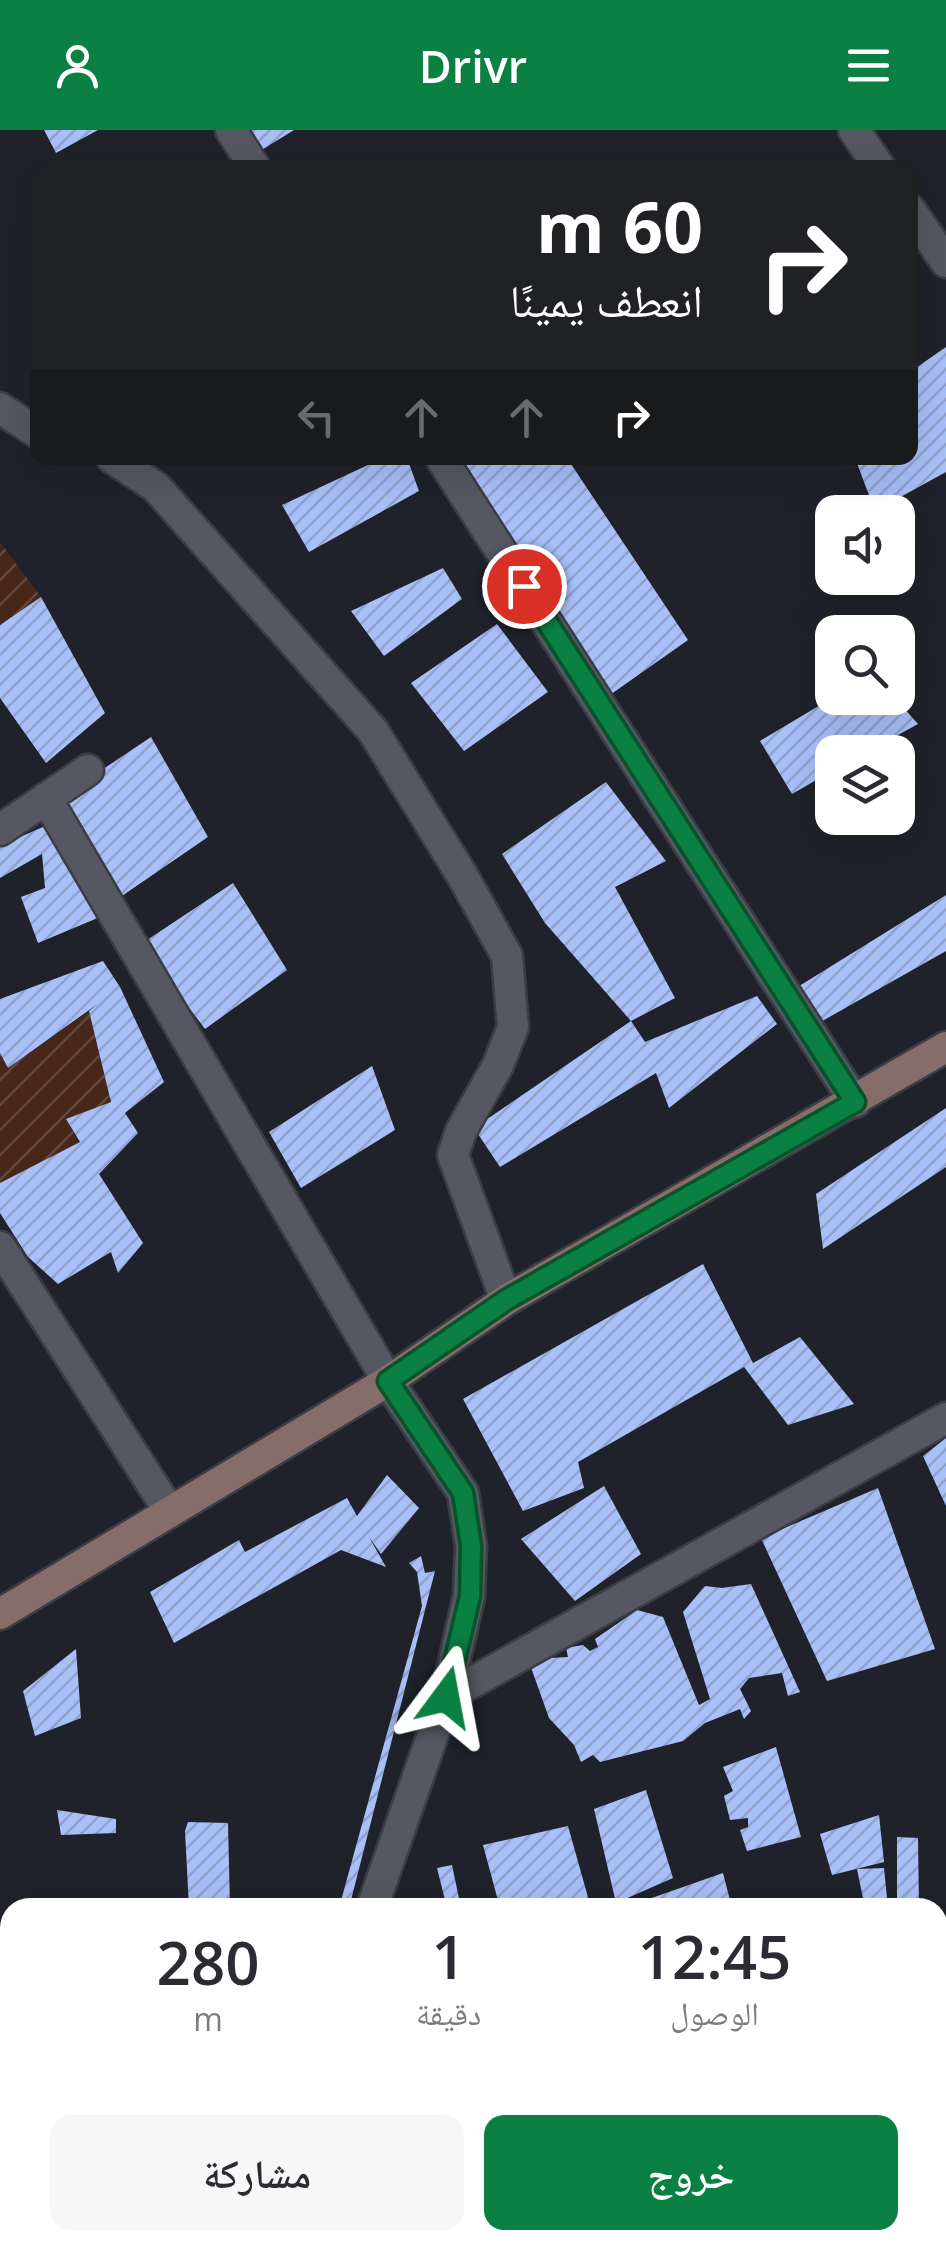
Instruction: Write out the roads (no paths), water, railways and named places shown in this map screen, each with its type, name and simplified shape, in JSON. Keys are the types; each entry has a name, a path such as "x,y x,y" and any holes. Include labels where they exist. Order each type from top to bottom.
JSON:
{"main road":[{"path":"0,1614 388,1381 506,1300 946,1047"}],"street":[{"path":"231,130 250,160"},
{"path":"854,130 875,160"},
{"path":"918,222 946,262"},
{"path":"0,408 30,428"},
{"path":"123,465 156,486 373,731 507,956 512,1027 498,1065 461,1131 453,1155 506,1300"},
{"path":"446,465 855,1102"},
{"path":"0,830 88,770"},
{"path":"46,798 388,1381 463,1493 471,1546 470,1596 446,1697 376,1898"},
{"path":"0,1247 170,1512"},
{"path":"446,1697 946,1418"}]}
